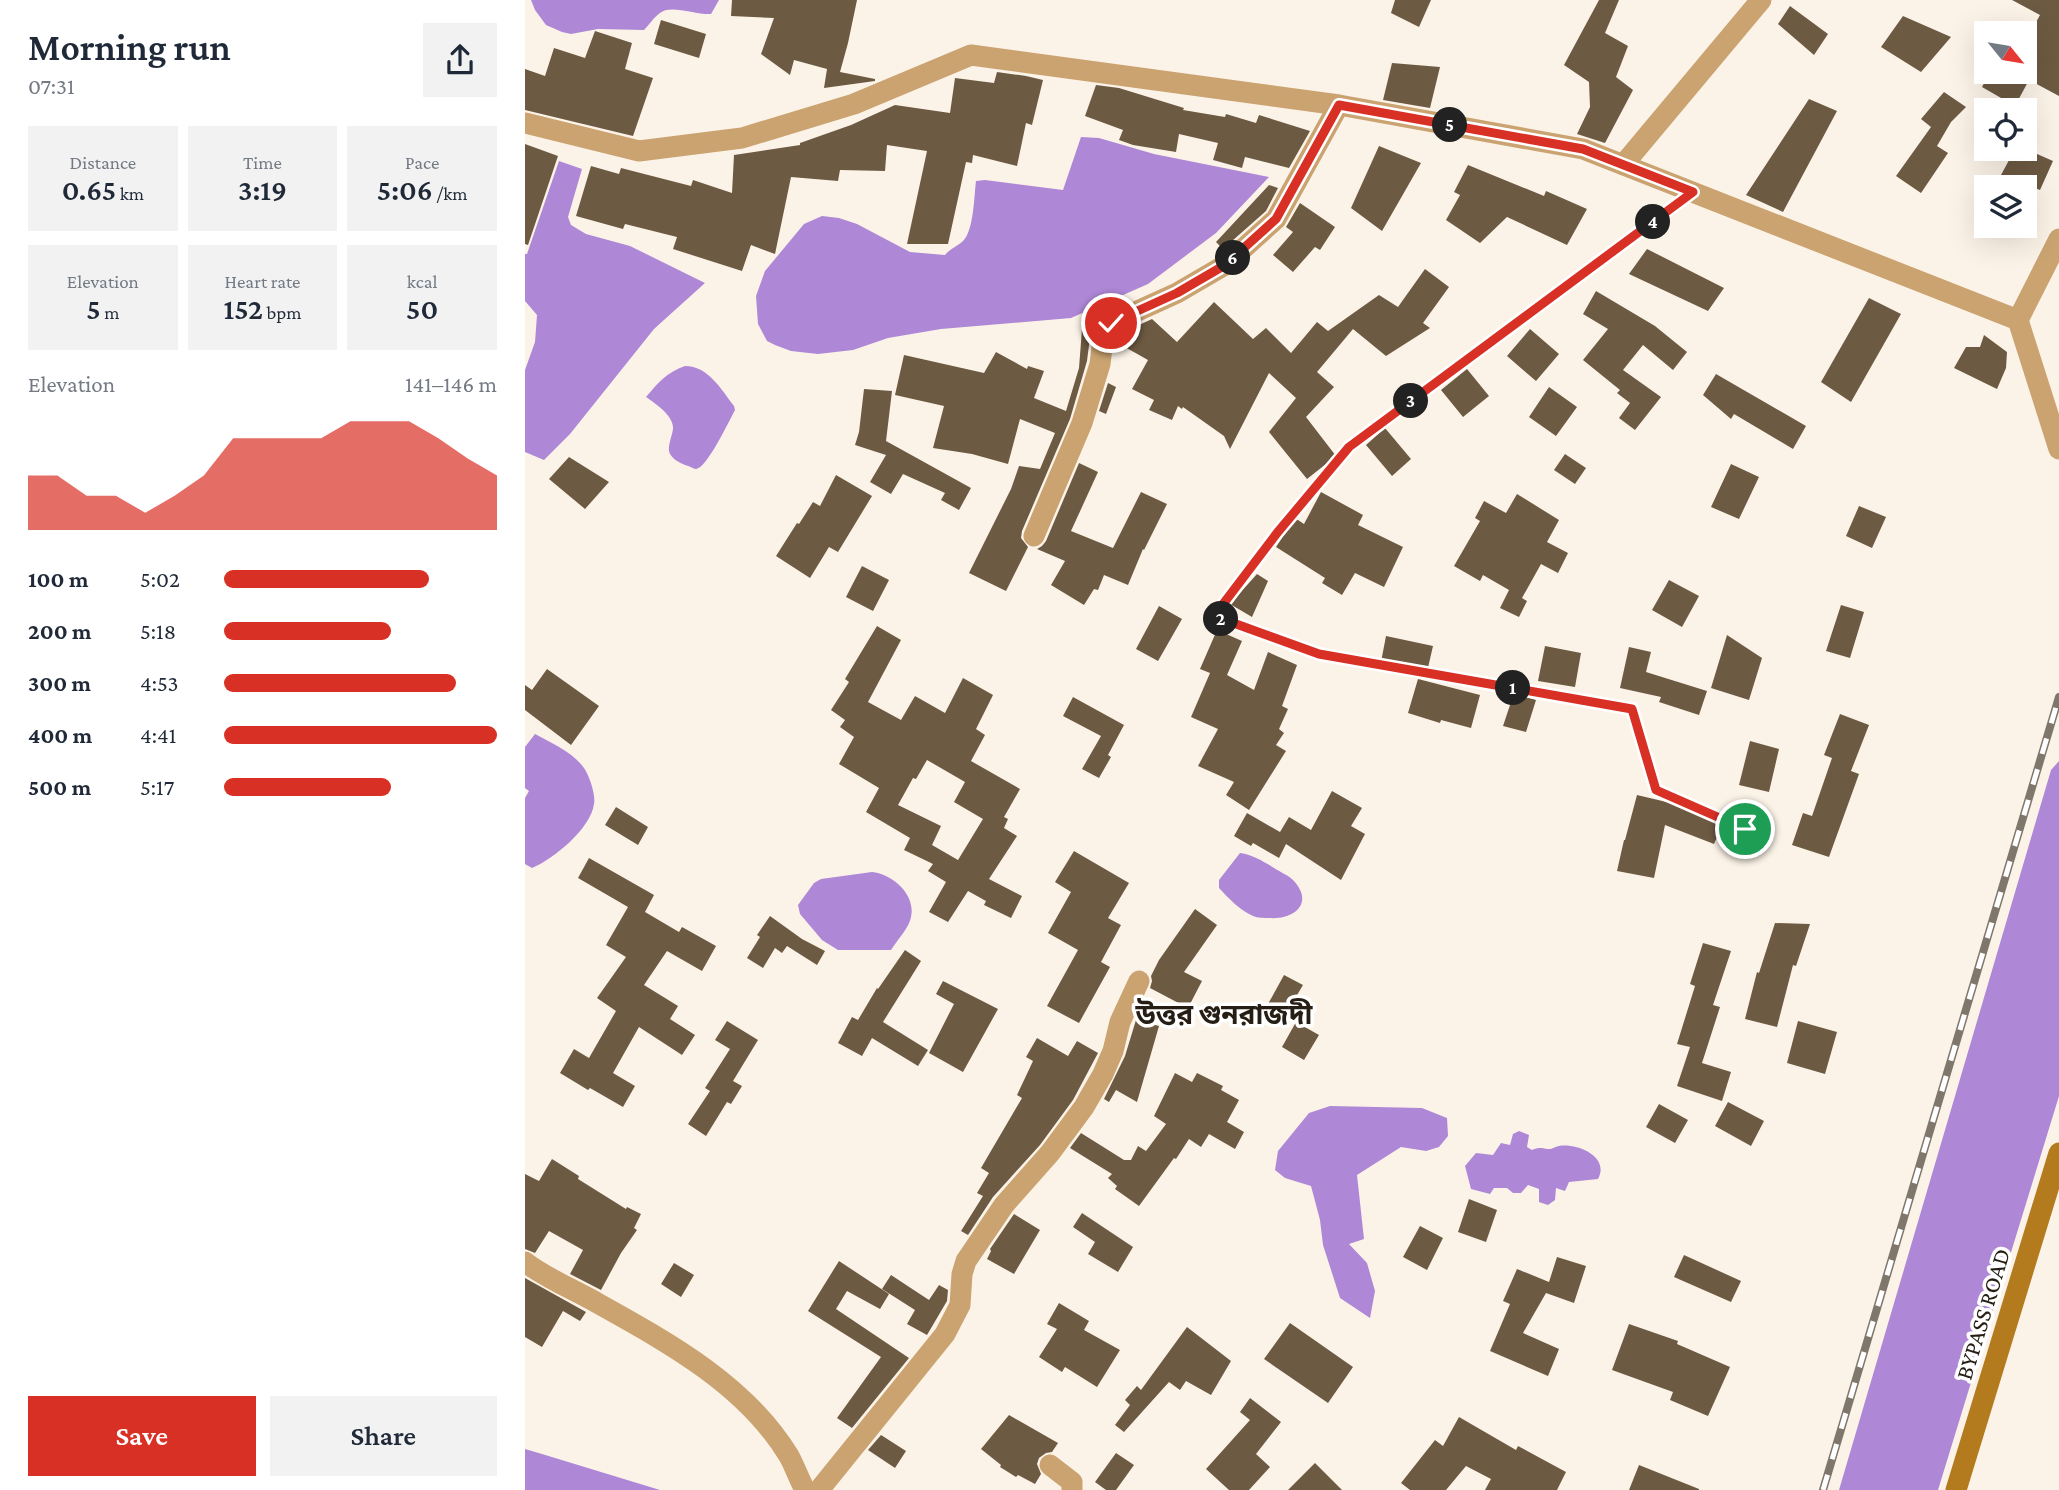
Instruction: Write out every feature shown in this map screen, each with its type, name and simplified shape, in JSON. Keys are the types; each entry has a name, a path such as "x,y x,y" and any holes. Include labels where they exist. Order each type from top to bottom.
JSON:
{"street":[{"path":"1623,165 1761,0"},
{"path":"525,123 639,151 742,138 855,104 971,55 1339,105 1583,149 2018,320"},
{"path":"1034,536 1082,423 1100,363 1103,339 1111,323 1177,293 1225,265 1276,219 1339,105"},
{"path":"2059,239 2018,320 2059,449"},
{"path":"819,1490 945,1334 960,1305 962,1274 966,1261 1004,1205 1050,1153 1084,1107 1103,1074 1139,981"},
{"name":"BYPASS ROAD","path":"1956,1490 2059,1153"},
{"path":"525,1262 694,1360 733,1390 761,1420 788,1456 805,1490"},
{"path":"1050,1465 1072,1482 1072,1490"}],"path":[{"path":"1693,192 1349,447 1277,533 1214,616 1319,654 1632,709 1656,790 1745,829"}],"shaded area":[{"path":"531,0 719,0 711,14 664,10 644,30 598,29 571,34 546,25"},
{"path":"1081,137 1099,138 1154,154 1269,177 1216,233 1148,284 1071,318 941,329 888,338 853,350 818,354 791,351 767,341 758,324 756,296 765,271 804,224 822,216 839,218 857,224 910,252 945,255 967,236 976,181 1063,190"},
{"path":"559,161 582,169 568,217 571,225 586,234 630,246 705,283 654,329 570,434 544,460 525,452 525,370 535,342 537,315 525,301 525,254"},
{"path":"685,366 707,374 735,410 712,453 701,467 696,469 671,456 669,449 673,424 664,411 646,397 668,375"},
{"path":"535,734 561,748 579,762 590,780 594,800 586,823 570,842 551,858 532,868 525,864 525,798 529,791 525,788 525,747"},
{"path":"2059,761 2059,1096 1938,1490 1839,1490 2051,770"},
{"path":"1240,853 1262,861 1293,880 1302,896 1299,908 1278,918 1259,918 1248,914 1231,900 1219,888 1219,880"},
{"path":"872,872 894,881 906,893 912,909 910,921 891,950 838,950 822,940 800,914 798,905 814,883 821,879"},
{"path":"1330,1106 1422,1108 1447,1118 1448,1136 1439,1147 1426,1151 1401,1147 1357,1175 1364,1239 1349,1244 1367,1263 1375,1291 1370,1318 1340,1298 1323,1245 1311,1186 1285,1178 1275,1170 1278,1151 1309,1113"},
{"path":"1519,1131 1529,1135 1527,1147 1532,1150 1567,1146 1590,1153 1600,1164 1598,1179 1569,1182 1565,1191 1556,1188 1555,1200 1548,1205 1539,1202 1539,1189 1528,1185 1521,1193 1513,1193 1507,1188 1494,1188 1490,1194 1471,1189 1465,1166 1476,1153 1493,1155 1501,1143 1510,1145 1513,1134"},
{"path":"525,1449 542,1454 660,1490 525,1490"}],"building":[{"path":"732,0 857,0 840,72 875,81 824,88 827,69 794,60 790,75 761,54 774,18 731,16"},
{"path":"1395,0 1431,0 1419,27 1391,13"},
{"path":"1599,0 1619,0 1605,33 1628,46 1616,77 1633,90 1605,143 1577,134 1590,107 1589,82 1564,65"},
{"path":"2012,0 2059,0 2059,96 2036,84 2037,21 2040,15"},
{"path":"1790,6 1828,34 1814,55 1778,24"},
{"path":"1903,16 1951,37 1921,72 1881,47"},
{"path":"661,20 706,34 699,58 654,44"},
{"path":"595,31 632,43 625,69 653,78 633,136 525,110 525,69 545,76 554,48 585,58"},
{"path":"1392,63 1440,67 1430,108 1383,100"},
{"path":"997,72 1043,80 1032,125 1026,123 1017,166 973,155 972,163 966,162 948,244 907,244 927,151 887,145 885,171 840,170 838,181 791,177 775,254 751,245 742,271 673,249 677,237 625,224 623,229 576,216 591,166 619,174 621,168 691,186 693,180 732,193 734,155 800,145 895,105 950,113 955,78 994,83"},
{"path":"1984,84 2027,84 2019,98 2001,98 1982,87"},
{"path":"1096,85 1119,88 1184,108 1183,110 1225,117 1226,114 1256,123 1259,115 1310,131 1289,168 1245,157 1242,168 1213,160 1218,143 1179,134 1176,152 1133,145 1119,140 1123,130 1085,116"},
{"path":"1944,92 1966,107 1951,122 1937,146 1948,153 1921,193 1896,176 1931,127 1921,119"},
{"path":"1809,99 1837,111 1783,212 1746,195"},
{"path":"525,144 558,156 528,245 525,244"},
{"path":"1379,146 1421,163 1382,231 1351,208"},
{"path":"2037,154 2053,161 2040,190 2037,189 2037,175 2001,175 2009,161 2037,161"},
{"path":"1468,165 1544,196 1546,191 1587,209 1567,245 1507,217 1480,243 1446,220 1460,195 1454,192"},
{"path":"1269,185 1278,188 1266,211 1223,249 1216,242"},
{"path":"1300,203 1335,227 1320,250 1315,247 1293,272 1273,255 1293,232 1286,227"},
{"path":"1647,249 1724,288 1708,311 1629,274"},
{"path":"1425,269 1449,287 1423,323 1430,328 1386,356 1353,329 1317,372 1334,387 1306,417 1336,456 1307,479 1269,432 1296,398 1269,373 1230,449 1224,436 1183,407 1182,409 1178,406 1172,420 1149,410 1154,400 1132,389 1148,360 1116,342 1121,333 1129,329 1133,331 1152,319 1177,342 1214,302 1253,339 1266,328 1291,353 1317,322 1328,331 1379,295 1398,307"},
{"path":"1596,291 1655,326 1687,352 1673,370 1643,345 1623,370 1661,397 1635,430 1619,418 1630,403 1617,393 1620,390 1583,360 1608,329 1583,314"},
{"path":"1869,298 1901,314 1851,402 1821,382"},
{"path":"1082,329 1093,329 1087,361 1070,419 1022,531 1021,538 1028,547 1006,591 969,573 1011,489 1019,466 1040,469 1055,433 1020,419 1008,464 972,454 933,448 944,406 895,395 904,355 984,373 996,352 1027,369 1028,366 1044,371 1034,398 1066,411 1079,368"},
{"path":"1530,329 1559,354 1536,381 1507,356"},
{"path":"1984,335 2007,352 2006,368 1997,389 1954,368 1966,347 1980,347"},
{"path":"1467,369 1489,396 1463,417 1441,390"},
{"path":"1716,374 1806,426 1793,449 1734,414 1731,419 1703,395"},
{"path":"1108,383 1116,387 1106,414 1099,411"},
{"path":"1549,387 1577,407 1556,436 1529,417"},
{"path":"864,389 892,391 886,441 971,488 959,510 941,500 945,493 903,474 891,494 870,482 886,455 855,445"},
{"path":"1385,428 1411,459 1392,476 1366,445"},
{"path":"1565,454 1586,468 1575,484 1554,470"},
{"path":"569,457 609,482 585,509 549,479"},
{"path":"1079,463 1098,472 1071,531 1113,548 1141,492 1167,504 1143,549 1128,585 1104,575 1098,590 1094,589 1084,605 1051,585 1065,561 1037,549 1046,541"},
{"path":"1731,464 1759,477 1739,519 1711,507"},
{"path":"836,475 872,496 838,552 829,547 810,578 776,556 813,502 820,506"},
{"path":"1321,492 1363,515 1358,525 1403,547 1384,587 1355,573 1342,595 1322,583 1325,578 1276,547 1295,518 1304,524"},
{"path":"1517,494 1559,520 1547,542 1568,553 1558,573 1541,564 1522,598 1527,601 1519,617 1500,608 1509,590 1483,575 1480,581 1454,566 1480,521 1475,518 1484,501 1506,513"},
{"path":"1859,506 1886,517 1872,548 1846,536"},
{"path":"862,566 889,580 873,611 846,597"},
{"path":"1257,574 1268,581 1252,617 1230,604"},
{"path":"1669,580 1699,596 1682,627 1652,610"},
{"path":"1841,605 1864,612 1850,658 1826,651"},
{"path":"1159,606 1182,619 1158,661 1136,649"},
{"path":"877,626 901,640 868,702 901,720 915,696 945,713 963,678 993,695 976,729 985,735 971,761 1020,789 1004,817 1008,819 1004,828 1017,836 989,879 1022,896 1011,918 984,905 986,901 968,891 948,922 929,912 946,882 928,871 933,864 904,850 910,838 866,812 879,788 839,764 854,737 840,727 845,720 831,710 849,682 845,679","holes":["927,760 965,782 954,802 983,819 958,860 932,845 941,826 898,805"]},
{"path":"1217,630 1242,641 1227,675 1254,690 1268,652 1297,665 1282,706 1288,709 1279,729 1284,733 1276,745 1286,751 1249,810 1226,795 1234,782 1198,766 1218,729 1191,717 1210,673 1200,669"},
{"path":"1727,635 1762,658 1749,700 1711,688"},
{"path":"1386,636 1433,646 1427,672 1381,662"},
{"path":"1545,646 1581,653 1575,687 1538,681"},
{"path":"1629,647 1651,652 1646,672 1707,691 1699,715 1659,702 1661,697 1620,688"},
{"path":"547,669 599,706 571,745 525,710 525,685 532,690"},
{"path":"1418,679 1480,695 1471,728 1441,720 1440,723 1408,713"},
{"path":"1514,693 1536,700 1526,732 1503,726"},
{"path":"1073,697 1124,725 1099,778 1082,769 1101,736 1063,716"},
{"path":"1840,714 1869,725 1851,771 1859,774 1829,857 1792,845 1803,813 1812,816 1832,758 1824,755"},
{"path":"1750,741 1779,749 1769,792 1739,785"},
{"path":"1332,791 1362,808 1351,826 1365,834 1341,880 1286,844 1279,858 1234,836 1247,813 1280,832 1289,817 1311,830"},
{"path":"1677,793 1727,814 1714,844 1665,825 1654,878 1617,871 1637,795 1675,804"},
{"path":"616,807 648,827 638,845 605,825"},
{"path":"1074,851 1129,883 1108,918 1121,925 1101,962 1110,967 1079,1023 1047,1006 1078,950 1048,933 1071,892 1055,882"},
{"path":"589,858 654,895 645,912 679,932 682,927 716,946 702,971 667,951 644,985 678,1006 670,1019 695,1035 682,1055 639,1027 613,1073 635,1086 623,1107 560,1073 574,1049 589,1058 616,1011 597,998 626,957 606,945 628,907 578,878"},
{"path":"1195,909 1217,925 1184,972 1202,981 1188,1008 1150,988 1151,976 1159,960"},
{"path":"770,916 802,939 825,951 817,965 787,946 782,953 775,948 763,968 747,958 760,937 757,935"},
{"path":"1775,923 1810,924 1796,966 1793,965 1777,1027 1745,1019 1757,972 1759,973"},
{"path":"1703,943 1731,951 1713,1005 1720,1007 1702,1063 1731,1072 1722,1101 1677,1086 1690,1047 1677,1044 1695,986 1690,984"},
{"path":"905,950 921,961 883,1022 928,1050 918,1066 872,1038 862,1056 838,1043 852,1017 858,1020"},
{"path":"1284,975 1303,985 1286,1014 1268,1004"},
{"path":"943,981 998,1009 963,1072 929,1053 954,1004 936,994"},
{"path":"1136,1020 1159,1026 1137,1102 1116,1090 1109,1102 1104,1099 1125,1056"},
{"path":"727,1021 758,1040 733,1081 742,1086 731,1104 727,1102 706,1136 688,1124 710,1091 705,1088 730,1049 715,1040"},
{"path":"1798,1021 1837,1032 1825,1074 1787,1063"},
{"path":"1296,1022 1319,1035 1304,1060 1282,1047"},
{"path":"1037,1038 1068,1056 1077,1041 1098,1053 1073,1100 1040,1145 993,1197 968,1235 961,1231 983,1196 977,1193 989,1173 981,1168 1022,1098 1017,1095 1033,1061 1026,1057"},
{"path":"1175,1073 1192,1082 1197,1073 1223,1086 1221,1090 1239,1100 1227,1122 1244,1132 1235,1149 1209,1134 1201,1147 1189,1139 1139,1206 1115,1189 1117,1186 1108,1178 1112,1174 1070,1148 1081,1133 1124,1160 1131,1160 1138,1146 1146,1151 1166,1124 1154,1116"},
{"path":"1728,1102 1764,1121 1751,1146 1715,1126"},
{"path":"1659,1104 1688,1120 1675,1143 1646,1127"},
{"path":"552,1159 626,1209 627,1207 641,1214 634,1228 637,1230 601,1290 570,1274 583,1250 549,1231 535,1253 525,1249 525,1174 539,1181"},
{"path":"1469,1199 1497,1210 1486,1242 1458,1232"},
{"path":"1082,1213 1133,1247 1118,1272 1088,1254 1095,1242 1073,1227"},
{"path":"1014,1214 1040,1230 1014,1274 987,1259 990,1249"},
{"path":"1420,1226 1443,1238 1427,1270 1403,1257"},
{"path":"1684,1255 1741,1281 1731,1302 1674,1277"},
{"path":"1557,1257 1586,1266 1574,1303 1546,1293 1523,1333 1559,1349 1548,1376 1490,1351 1510,1304 1503,1301 1517,1269 1549,1282"},
{"path":"839,1261 889,1294 880,1309 847,1291 836,1309 909,1358 852,1428 837,1418 881,1357 808,1311"},
{"path":"674,1263 694,1275 681,1297 661,1284"},
{"path":"891,1275 929,1300 939,1285 948,1290 947,1301 927,1335 907,1324 915,1310 882,1289"},
{"path":"525,1278 586,1312 580,1321 563,1311 542,1347 525,1337"},
{"path":"1059,1303 1089,1321 1084,1330 1120,1350 1097,1387 1065,1367 1062,1372 1039,1357 1057,1329 1047,1324"},
{"path":"1290,1323 1353,1367 1328,1403 1264,1359"},
{"path":"1629,1324 1678,1341 1677,1344 1730,1367 1708,1416 1670,1400 1673,1392 1612,1370"},
{"path":"1187,1327 1231,1361 1211,1395 1186,1381 1180,1390 1169,1382 1124,1432 1115,1425 1130,1405 1125,1400 1137,1386 1141,1390"},
{"path":"1250,1398 1281,1422 1256,1454 1270,1467 1249,1490 1229,1490 1206,1469 1250,1420 1240,1412"},
{"path":"1009,1415 1058,1443 1052,1452 1039,1458 1037,1464 1041,1474 1035,1484 1000,1467 1001,1465 981,1449"},
{"path":"1459,1417 1516,1450 1518,1446 1566,1472 1557,1490 1485,1490 1491,1479 1466,1466 1446,1490 1410,1490 1401,1483 1435,1440 1443,1446"},
{"path":"881,1435 906,1451 895,1468 868,1450"},
{"path":"1116,1453 1134,1465 1116,1490 1106,1490 1095,1482"},
{"path":"1315,1463 1342,1490 1288,1490"},
{"path":"1639,1465 1699,1489 1699,1490 1629,1490"}],"railway":[{"path":"1823,1490 2059,697"}],"district":[{"name":"উত্তর গুনরাজদী","path":"1224,1014"}],"route":[{"path":"1111,323 1177,293 1225,265 1276,219 1339,105 1583,149 1693,192 1349,447 1277,533 1214,616 1319,654 1632,709 1656,790 1745,829"}]}
